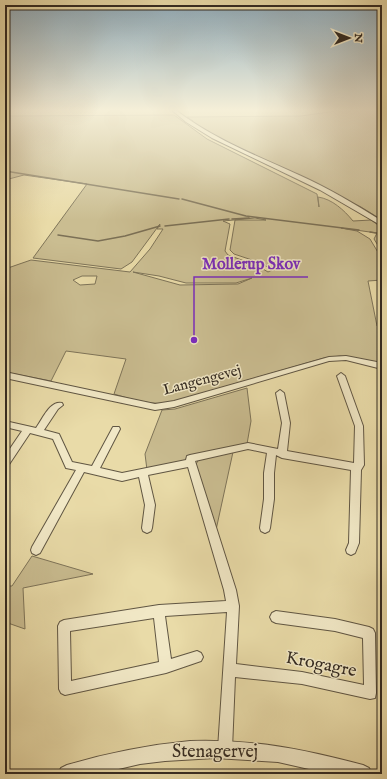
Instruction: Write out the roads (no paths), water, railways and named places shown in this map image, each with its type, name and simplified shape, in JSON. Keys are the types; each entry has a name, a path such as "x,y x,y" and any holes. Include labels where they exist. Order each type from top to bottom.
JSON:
{"street":[{"path":"235,147 323,189 382,224"},
{"name":"Langengevej","path":"5,375 130,403 155,407 174,404 329,359 346,358 382,366"},
{"path":"341,376 359,426 359,465 356,467 354,543 351,550"},
{"path":"265,528 270,499 269,473 286,423 280,393"},
{"path":"38,432 59,405"},
{"path":"5,424 56,436 69,465 122,477 191,463"},
{"path":"5,463 28,429"},
{"path":"94,471 116,429"},
{"path":"226,749 233,606 230,590 190,459 248,446 356,467"},
{"path":"36,550 82,468"},
{"path":"143,473 150,506 147,528"},
{"path":"197,658 166,667 65,689 64,626 159,611 233,606"},
{"path":"159,611 166,667"},
{"name":"Krogagre","path":"230,670 302,678 370,693 369,633 335,625 276,617"},
{"name":"Stenagervej","path":"68,774 114,761 156,752 190,749 226,749 265,752 296,757 363,774"}],"waterway":[{"path":"5,171 179,199"},
{"path":"182,199 246,216 359,230"},
{"path":"232,219 249,218"},
{"path":"165,226 229,219"},
{"path":"58,235 98,241 125,236 160,226"},
{"path":"370,232 382,234"}],"place":[{"name":"Mollerup Skov","path":"194,340"}]}
